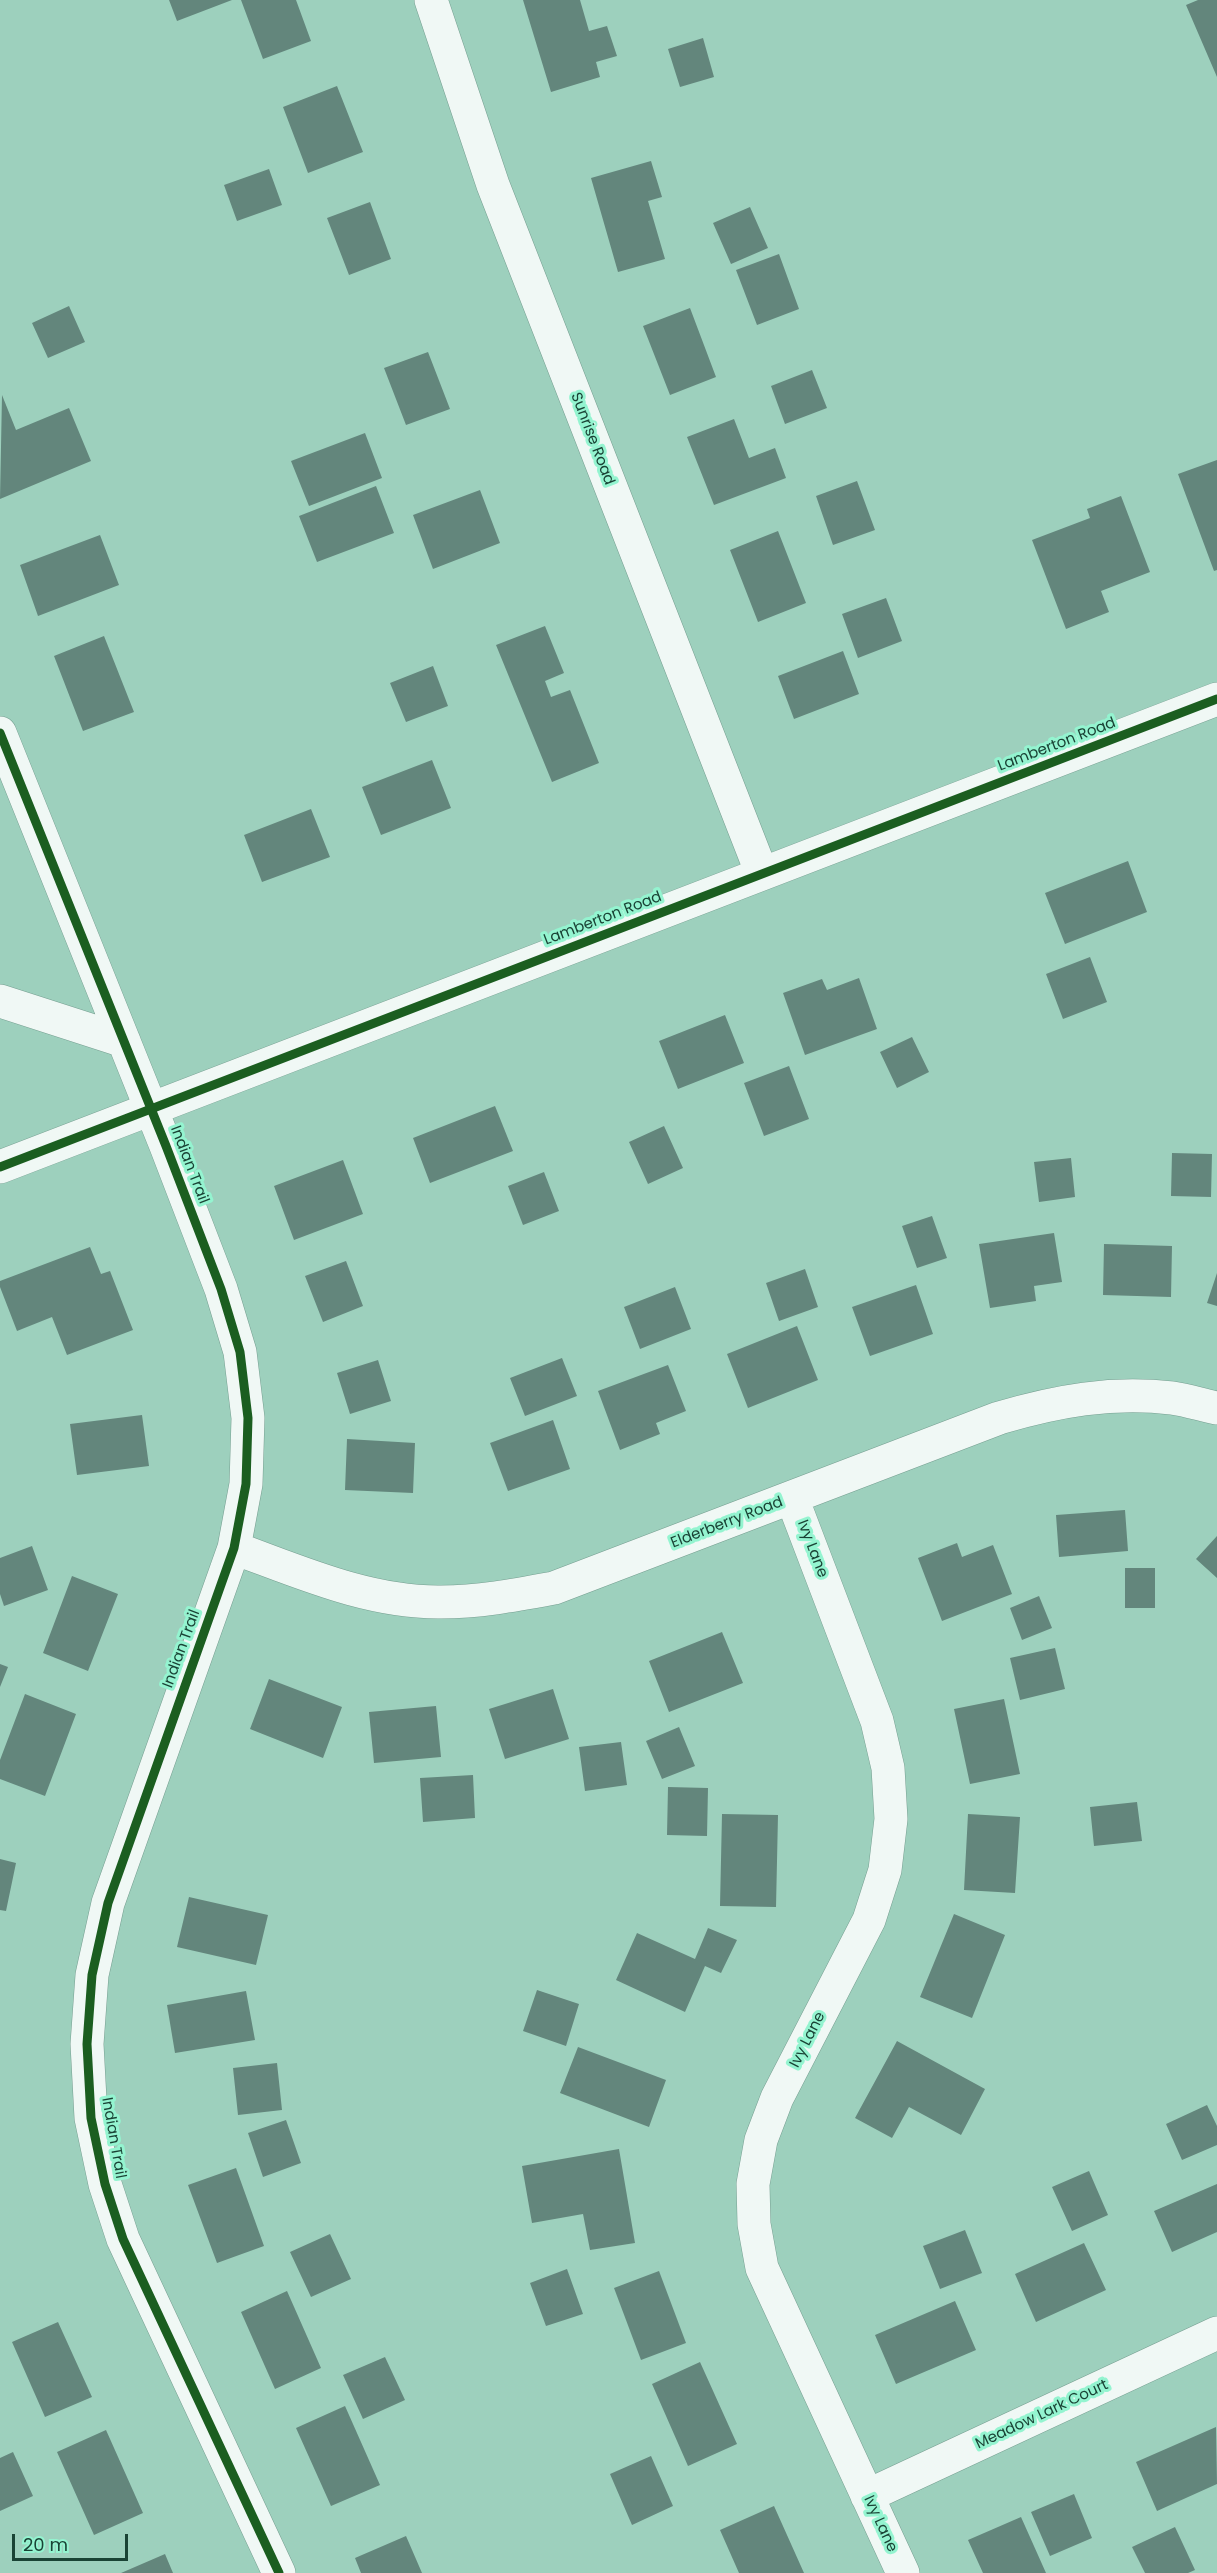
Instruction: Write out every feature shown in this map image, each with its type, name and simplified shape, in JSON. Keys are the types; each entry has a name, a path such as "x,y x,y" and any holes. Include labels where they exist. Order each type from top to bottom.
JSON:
{"street":[{"name":"Sunrise Road","path":"431,0 493,185 762,874"},
{"name":"Lamberton Road","path":"0,1167 1217,699"},
{"name":"Indian Trail","path":"0,733 221,1289 240,1353 248,1418 248,1451 246,1484 234,1548 108,1903 92,1975 87,2043 91,2118 105,2184 119,2229 279,2573"},
{"path":"0,1001 124,1041"},
{"name":"Elderberry Road","path":"234,1548 320,1580 379,1596 438,1602 495,1600 554,1588 999,1418 1048,1404 1114,1395 1173,1398 1217,1408"},
{"name":"Ivy Lane","path":"792,1498 877,1721 888,1768 891,1819 885,1870 869,1920 777,2098 761,2140 753,2184 754,2224 762,2268 903,2573"},
{"name":"Meadow Lark Court","path":"867,2496 1217,2333"}],"building":[{"path":"169,0 232,0 177,21"},
{"path":"241,0 296,0 311,41 263,59"},
{"path":"523,0 580,0 589,31 607,26 617,56 596,62 600,77 551,92"},
{"path":"1198,0 1217,0 1217,77 1186,5"},
{"path":"703,38 714,77 680,87 668,49"},
{"path":"337,86 363,152 308,173 283,107"},
{"path":"651,161 662,197 648,201 665,259 618,272 591,178"},
{"path":"269,169 282,205 237,221 224,185"},
{"path":"370,202 391,259 349,275 327,218"},
{"path":"750,207 768,248 731,264 713,223"},
{"path":"779,254 799,309 757,325 736,270"},
{"path":"69,306 85,342 48,358 32,323"},
{"path":"690,308 716,377 670,395 643,326"},
{"path":"428,352 450,409 406,425 384,368"},
{"path":"812,370 827,408 785,424 771,386"},
{"path":"2,395 16,430 69,408 91,461 0,499"},
{"path":"734,419 749,458 775,448 786,478 714,505 687,437"},
{"path":"365,433 382,478 309,506 291,461"},
{"path":"1217,460 1217,570 1214,571 1178,474"},
{"path":"857,481 875,530 833,545 816,496"},
{"path":"376,486 394,533 317,562 299,516"},
{"path":"480,490 500,543 433,569 413,515"},
{"path":"1121,496 1150,572 1101,591 1109,612 1066,629 1032,540 1090,518 1087,509"},
{"path":"778,531 806,603 758,622 730,550"},
{"path":"100,535 119,585 38,616 20,565"},
{"path":"886,598 902,641 858,658 842,614"},
{"path":"545,626 564,673 545,681 551,697 570,690 599,763 552,782 496,645"},
{"path":"104,636 134,712 83,731 54,656"},
{"path":"843,651 859,694 794,719 778,676"},
{"path":"433,666 448,706 406,722 390,683"},
{"path":"432,760 451,808 381,835 362,787"},
{"path":"311,809 330,857 262,882 244,835"},
{"path":"1128,861 1147,912 1065,944 1045,893"},
{"path":"1090,957 1107,1002 1063,1019 1046,974"},
{"path":"859,978 877,1029 805,1055 783,993 822,979 827,990"},
{"path":"725,1015 744,1063 678,1089 659,1041"},
{"path":"912,1037 929,1072 897,1088 880,1052"},
{"path":"789,1066 809,1119 764,1136 744,1083"},
{"path":"495,1106 513,1151 430,1183 413,1138"},
{"path":"664,1126 683,1168 648,1184 629,1142"},
{"path":"1172,1153 1212,1154 1211,1197 1171,1196"},
{"path":"1071,1158 1075,1197 1039,1202 1034,1162"},
{"path":"343,1160 363,1214 294,1240 274,1186"},
{"path":"544,1172 559,1211 523,1225 508,1186"},
{"path":"932,1216 947,1258 917,1268 902,1226"},
{"path":"1054,1233 1062,1282 1034,1286 1036,1301 990,1308 979,1244"},
{"path":"1104,1244 1172,1246 1171,1297 1103,1295"},
{"path":"90,1247 101,1274 110,1271 133,1330 67,1355 52,1317 17,1331 0,1287 0,1281"},
{"path":"346,1261 363,1306 323,1322 305,1276"},
{"path":"805,1269 818,1307 779,1321 766,1283"},
{"path":"1217,1273 1217,1306 1207,1303"},
{"path":"916,1285 933,1334 870,1356 852,1307"},
{"path":"675,1287 691,1329 640,1349 624,1307"},
{"path":"797,1326 818,1380 748,1408 727,1354"},
{"path":"562,1358 577,1396 525,1416 510,1378"},
{"path":"378,1360 391,1401 350,1414 337,1373"},
{"path":"668,1365 686,1411 656,1423 660,1434 620,1450 598,1391"},
{"path":"142,1415 149,1466 77,1475 70,1424"},
{"path":"553,1420 570,1469 508,1491 490,1443"},
{"path":"347,1439 415,1443 413,1493 345,1490"},
{"path":"1125,1510 1128,1551 1059,1557 1056,1515"},
{"path":"1217,1536 1217,1578 1196,1559"},
{"path":"957,1543 962,1557 993,1545 1012,1594 942,1621 918,1558"},
{"path":"32,1546 48,1590 4,1606 0,1594 0,1558"},
{"path":"1125,1568 1155,1568 1155,1608 1125,1608"},
{"path":"72,1576 118,1594 88,1671 43,1653"},
{"path":"1039,1596 1052,1628 1022,1640 1010,1608"},
{"path":"722,1632 743,1683 669,1712 649,1661"},
{"path":"1055,1648 1065,1689 1020,1700 1010,1658"},
{"path":"0,1664 8,1667 0,1687"},
{"path":"269,1679 342,1707 323,1758 250,1729"},
{"path":"553,1689 569,1739 505,1759 489,1709"},
{"path":"25,1694 76,1714 45,1796 0,1779 0,1760"},
{"path":"1004,1699 1020,1774 970,1784 954,1709"},
{"path":"436,1706 441,1757 374,1763 369,1712"},
{"path":"679,1727 695,1766 662,1779 646,1741"},
{"path":"621,1742 627,1785 585,1791 579,1747"},
{"path":"473,1775 475,1818 423,1822 420,1778"},
{"path":"668,1787 708,1788 707,1836 667,1835"},
{"path":"1137,1802 1142,1841 1094,1846 1090,1807"},
{"path":"722,1814 778,1815 776,1907 720,1906"},
{"path":"968,1814 1020,1817 1015,1893 964,1890"},
{"path":"0,1859 16,1863 6,1911 0,1910"},
{"path":"189,1897 268,1915 256,1965 177,1947"},
{"path":"954,1914 1005,1935 972,2018 920,1997"},
{"path":"708,1928 737,1940 721,1973 705,1966 685,2012 616,1980 637,1933 695,1959"},
{"path":"537,1990 579,2004 566,2046 523,2031"},
{"path":"246,1991 255,2040 175,2053 167,2005"},
{"path":"897,2041 985,2089 961,2135 909,2107 892,2138 855,2118"},
{"path":"578,2047 666,2080 649,2127 560,2093"},
{"path":"277,2063 282,2110 238,2115 233,2068"},
{"path":"1207,2105 1217,2126 1217,2145 1182,2160 1166,2124"},
{"path":"286,2120 301,2163 263,2177 248,2133"},
{"path":"619,2149 635,2243 590,2250 583,2214 532,2223 522,2166"},
{"path":"236,2168 264,2246 217,2263 188,2185"},
{"path":"1089,2171 1108,2215 1072,2231 1052,2187"},
{"path":"1217,2184 1217,2232 1172,2252 1154,2211"},
{"path":"965,2230 982,2273 940,2289 923,2246"},
{"path":"330,2234 351,2279 311,2297 290,2252"},
{"path":"1084,2243 1106,2290 1036,2322 1015,2274"},
{"path":"567,2269 583,2314 546,2326 530,2283"},
{"path":"659,2271 686,2343 641,2360 614,2288"},
{"path":"287,2291 321,2368 275,2389 241,2312"},
{"path":"955,2301 976,2350 896,2384 875,2335"},
{"path":"58,2322 92,2397 45,2417 12,2342"},
{"path":"385,2357 405,2400 363,2419 343,2375"},
{"path":"700,2362 737,2444 688,2466 652,2384"},
{"path":"345,2406 380,2485 331,2506 296,2428"},
{"path":"1216,2427 1217,2484 1157,2511 1136,2462"},
{"path":"106,2430 143,2513 94,2535 57,2452"},
{"path":"13,2452 33,2496 0,2511 0,2458"},
{"path":"651,2456 673,2506 632,2525 610,2474"},
{"path":"1074,2494 1092,2538 1050,2556 1031,2512"},
{"path":"774,2506 804,2573 739,2573 720,2530"},
{"path":"1021,2517 1046,2573 983,2573 968,2540"},
{"path":"1175,2527 1195,2570 1188,2573 1145,2573 1132,2547"},
{"path":"406,2536 422,2573 361,2573 355,2558"},
{"path":"165,2554 173,2573 121,2573"}],"cycle path":[{"path":"0,1167 1217,699"},
{"path":"0,733 166,1146 221,1289 240,1352 248,1418 246,1484 234,1548 108,1903 92,1975 87,2044 91,2118 105,2184 123,2239 279,2573"}]}
